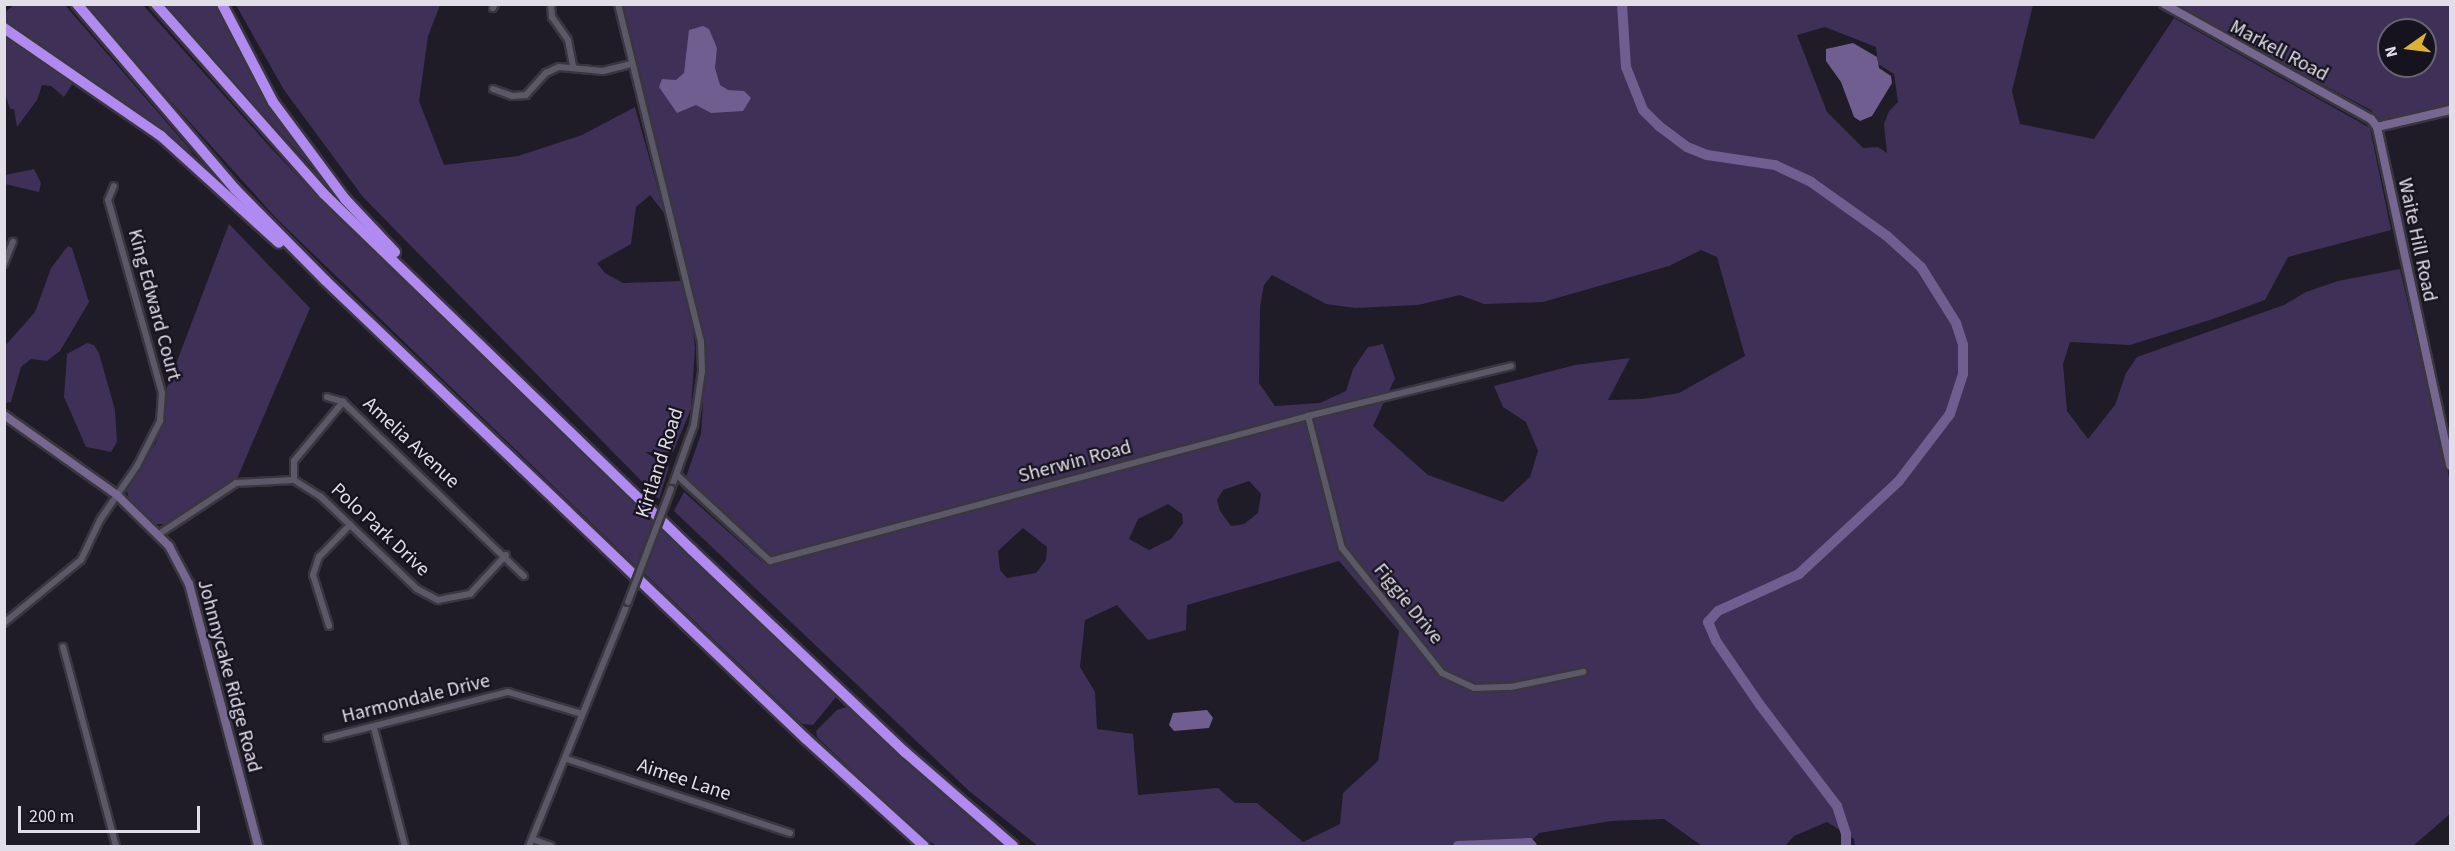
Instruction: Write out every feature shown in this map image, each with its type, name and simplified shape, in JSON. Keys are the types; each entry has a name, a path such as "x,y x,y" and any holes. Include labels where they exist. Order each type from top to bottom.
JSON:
{"highway":[{"path":"77,4 235,189 386,339 798,732 924,846"},
{"path":"156,4 324,194 880,728 1012,846"},
{"path":"222,4 273,102 306,148 345,199 475,338"},
{"path":"4,28 161,136 386,339"}],"street":[{"path":"551,4 552,17 568,40 573,66"},
{"name":"Kirtland Road","path":"529,846 567,759 582,714 677,475 694,425 702,371 701,342 618,4"},
{"name":"Markell Road","path":"2164,4 2353,108 2371,119 2377,128"},
{"path":"493,89 512,96 526,95 546,73 573,66 603,71 632,64"},
{"path":"2377,128 2451,110"},
{"name":"Waite Hill Road","path":"2377,128 2451,465"},
{"name":"King Edward Court","path":"4,622 81,560 151,440 162,403 108,200 114,186"},
{"path":"4,264 13,242"},
{"name":"Sherwin Road","path":"677,475 770,561 1308,416 1511,366"},
{"path":"327,397 343,402"},
{"name":"Amelia Avenue","path":"294,480 294,461 343,402 506,555 524,576"},
{"name":"Johnnycake Ridge Road","path":"4,415 117,495 159,534 189,584 258,846"},
{"name":"Figgie Drive","path":"1308,416 1342,548 1442,673 1473,688 1511,687 1583,672"},
{"path":"159,534 236,483 294,480"},
{"name":"Polo Park Drive","path":"294,480 320,496 417,589 438,600 460,599 470,594 506,555"},
{"path":"329,626 313,575 320,557 350,525"},
{"path":"63,647 116,846"},
{"name":"Harmondale Drive","path":"327,738 374,728 508,692 582,714"},
{"path":"374,728 405,846"},
{"name":"Aimee Lane","path":"567,759 790,833"},
{"path":"532,839 551,846"}],"shaded area":[{"path":"14,5 65,5 194,154 5,21 5,12"},
{"path":"84,5 143,5 270,147 337,217 653,521 636,566 276,218"},
{"path":"163,5 215,5 252,74 320,176"},
{"path":"236,5 440,5 428,36 419,101 444,165 518,156 582,135 635,107 665,214 650,195 636,207 631,244 597,263 605,273 623,283 682,281 690,307 695,348 691,409 673,452 645,452 669,467 659,499 363,197 284,90"},
{"path":"622,5 2033,5 2012,91 2020,124 2094,139 2174,18 2370,128 2391,230 2288,257 2265,300 2213,319 2130,345 2070,342 2063,364 2067,411 2088,439 2115,405 2126,373 2137,357 2284,305 2306,292 2338,281 2400,269 2450,482 2450,814 2413,846 1855,846 1854,839 1827,822 1794,836 1785,846 1702,846 1664,819 1611,821 1539,833 1529,843 1507,845 1038,846 969,791 674,511 684,492 762,562 789,560 998,504 1223,437 770,558 686,477 701,434 706,347","holes":["1825,27 1876,47 1878,64 1894,74 1898,102 1889,111 1884,124 1887,153 1878,147 1863,148 1827,112 1797,35","1701,250 1717,257 1745,356 1679,393 1642,399 1608,400 1630,358 1575,365 1494,386 1503,407 1526,422 1538,451 1530,477 1503,502 1428,475 1373,426 1395,378 1383,344 1368,347 1353,369 1346,391 1320,403 1275,406 1259,383 1260,307 1264,285 1272,275 1326,304 1355,308 1418,305 1460,295 1484,304 1543,302 1669,266","1249,481 1261,494 1258,513 1244,524 1231,526 1220,511 1217,500 1223,490","1168,504 1182,514 1183,523 1171,539 1149,550 1129,539 1138,519","1023,528 1047,547 1046,560 1036,573 1007,578 1000,570 998,551","1339,561 1399,631 1378,761 1343,793 1340,824 1303,842 1257,803 1235,803 1218,788 1138,795 1133,734 1097,729 1095,692 1080,667 1085,620 1117,605 1148,640 1186,630 1187,605"]},
{"path":"2171,5 2450,5 2450,105 2380,122 2371,110"},
{"path":"703,26 709,29 717,48 715,68 720,85 728,90 744,91 751,98 743,111 711,113 696,105 677,113 659,87 662,79 676,80 684,73 689,30"},
{"path":"4,36 73,83 64,97 51,86 42,85 37,100 17,127 14,109 10,109 5,93"},
{"path":"1853,43 1877,57 1879,68 1891,76 1892,83 1872,116 1860,121 1854,117 1841,82 1826,61 1826,49"},
{"path":"34,169 41,183 39,192 5,184 5,175"},
{"path":"229,224 310,308 236,481 165,524 155,524 129,498 126,488 156,443 163,423 165,393"},
{"path":"68,246 72,248 89,302 60,351 47,361 31,359 21,367 11,402 5,403 5,346 35,312 51,268"},
{"path":"87,343 94,345 99,353 115,410 117,442 111,452 86,447 64,397 67,354"},
{"path":"661,529 836,697 813,725 802,724 644,573"},
{"path":"847,707 1002,846 936,846 900,816 817,737 816,731 837,710"},
{"path":"1207,710 1213,718 1209,728 1174,731 1169,725 1173,713"}],"waterway":[{"path":"1622,4 1626,67 1643,110 1659,126 1687,147 1707,155 1775,165 1811,182 1887,236 1921,267 1956,323 1963,345 1963,374 1950,414 1899,481 1799,574 1718,611 1708,622 1716,641 1760,705 1837,806 1846,834 1846,846"},
{"path":"1458,846 1529,843 1532,846"}]}
